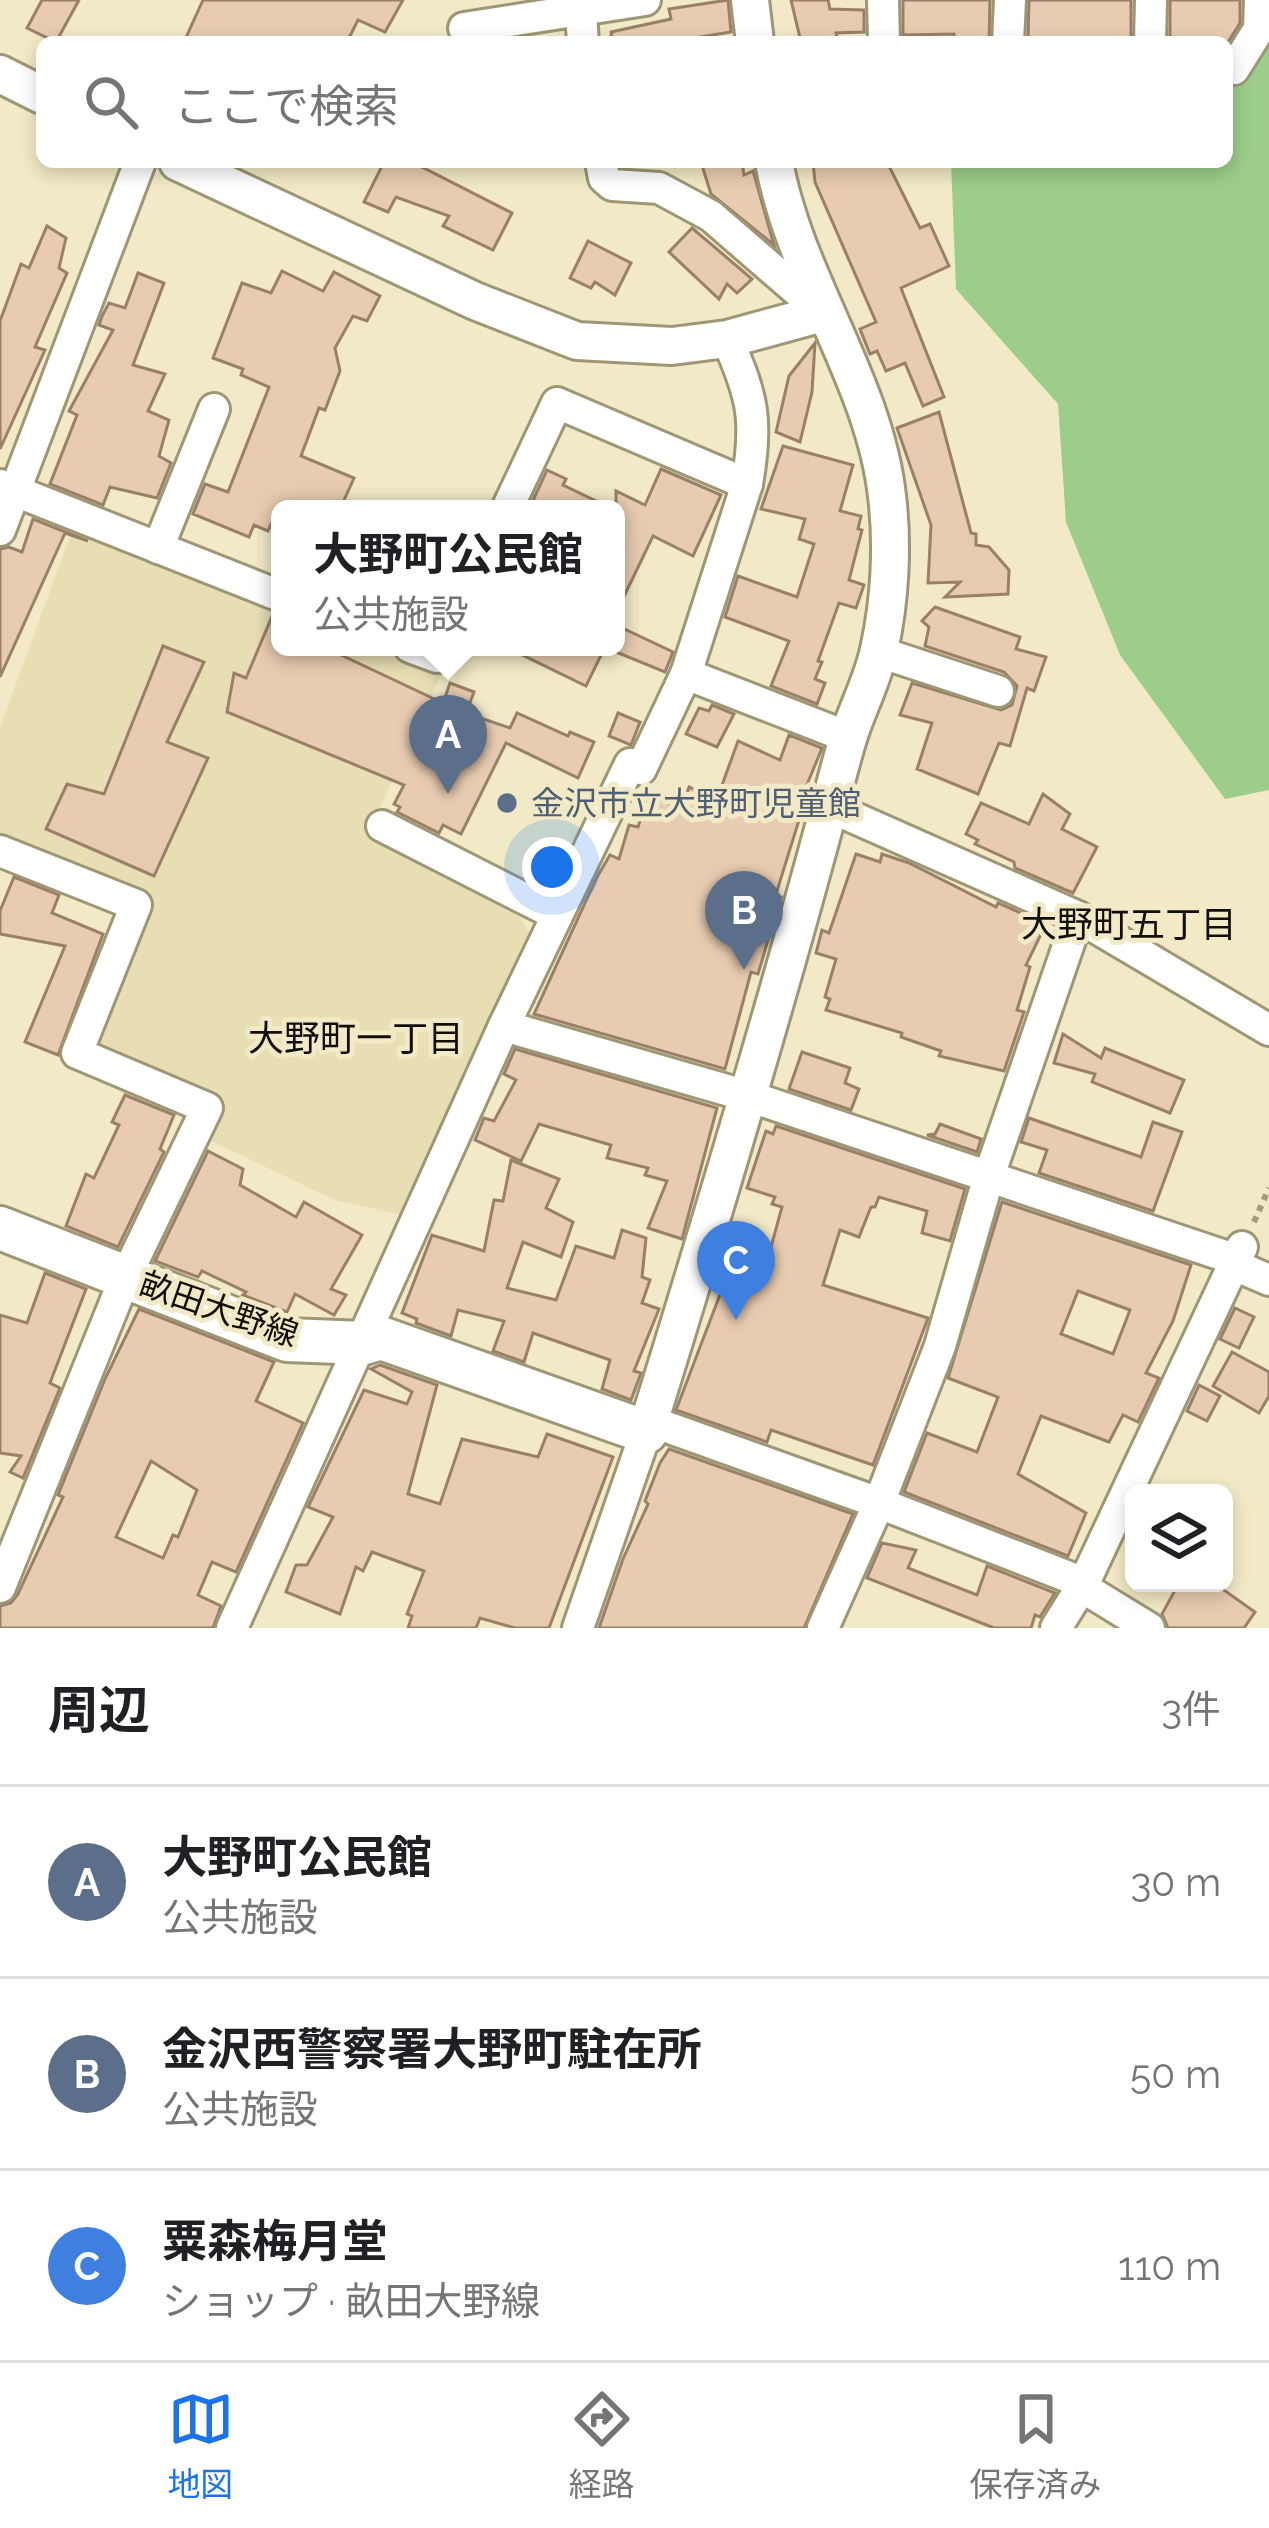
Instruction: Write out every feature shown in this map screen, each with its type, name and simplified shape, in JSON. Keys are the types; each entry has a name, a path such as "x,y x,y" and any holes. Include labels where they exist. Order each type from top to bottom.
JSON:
{"main road":[{"name":"畝田大野線","path":"0,1228 286,1340 364,1343 381,1338 646,1432"}],"street":[{"path":"464,28 580,5 645,0"},
{"path":"750,0 754,36"},
{"path":"883,0 884,36"},
{"path":"1009,36 1010,0"},
{"path":"1150,36 1151,0"},
{"path":"1233,69 1258,29 1260,0"},
{"path":"580,5 583,36"},
{"path":"0,74 36,92"},
{"path":"0,530 8,489 138,168"},
{"path":"191,168 475,301 577,341 672,346 727,339 823,313"},
{"path":"602,168 612,185 658,188 711,216 823,313"},
{"path":"578,1628 646,1432 751,1097 848,737 879,652 890,536 879,453 852,372 823,313 776,168"},
{"path":"232,1628 504,1026 630,764 641,769 686,674 747,484 754,427 751,394 727,339"},
{"path":"511,500 557,404 747,484"},
{"path":"158,548 214,409"},
{"path":"8,489 271,592"},
{"path":"879,652 998,691"},
{"path":"686,674 848,737"},
{"path":"830,807 1078,916 1269,1030"},
{"path":"382,826 557,915"},
{"path":"0,851 136,905 77,1053 207,1108 125,1278 0,1587"},
{"path":"823,1628 879,1503 940,1346 989,1176 1078,916"},
{"path":"504,1026 751,1097 1238,1257 1269,1280"},
{"path":"1056,1628 1083,1585 1238,1257"},
{"path":"646,1432 664,1426 879,1503 1083,1585 1149,1628"}],"path":[{"path":"1238,1257 1269,1189"}],"shaded area":[{"path":"75,523 271,600 271,656 412,656 444,669 368,833 510,902 534,939 402,1215 335,1200 200,1136 218,1097 96,1049 151,897 0,836 0,727"}],"green space":[{"path":"1269,0 1269,790 1225,799 1120,655 1066,522 1058,404 956,289 951,168 1233,168 1233,55"}],"building":[{"path":"42,0 79,0 59,36 44,36 27,28"},
{"path":"203,0 403,0 385,32 358,20 350,36 187,36"},
{"path":"728,0 731,32 611,36 611,32 671,19 669,9"},
{"path":"791,0 828,0 830,9 864,10 864,32 800,36"},
{"path":"903,0 990,0 989,36 903,35"},
{"path":"1029,0 1131,0 1131,36 1028,36"},
{"path":"1170,0 1240,0 1240,23 1232,36 1170,36"},
{"path":"381,168 424,168 512,213 493,250 443,226 449,216 396,197 388,212 364,202"},
{"path":"703,168 743,168 744,175 753,171 774,245 711,194"},
{"path":"814,168 890,168 920,228 930,224 949,266 901,288 944,397 923,406 905,363 886,371 877,351 870,354 860,329 876,322 815,182"},
{"path":"47,226 66,238 59,268 67,273 35,347 45,350 0,449 0,321 21,264 29,268"},
{"path":"692,228 752,279 737,293 727,284 719,299 669,252"},
{"path":"588,241 631,263 615,295 595,282 591,288 570,278"},
{"path":"282,271 323,291 334,272 380,296 367,321 353,316 335,348 340,371 325,410 319,408 301,456 354,478 344,500 271,500 268,531 254,525 249,537 193,514 205,484 228,492 269,387 241,375 243,369 213,358 242,283 271,293"},
{"path":"138,273 164,283 133,365 165,374 148,411 169,420 159,456 171,463 157,498 110,487 103,505 50,484 77,415 69,411 113,330 99,325 102,316 109,303 125,308"},
{"path":"815,343 812,392 800,442 776,432 789,376"},
{"path":"939,412 971,533 976,534 976,545 989,547 1009,570 1008,594 945,597 960,582 928,583 931,525 897,428"},
{"path":"783,446 853,465 840,511 861,516 849,580 864,585 856,608 839,603 818,661 822,662 815,679 825,683 817,704 771,686 789,641 725,617 738,576 797,597 814,544 799,539 805,519 761,509"},
{"path":"661,469 721,495 693,556 653,536 625,594 625,500 616,500 616,491 645,505"},
{"path":"547,470 566,479 563,485 594,500 533,500"},
{"path":"33,519 88,541 65,533 0,677 0,549 22,552"},
{"path":"935,607 1020,637 1016,649 1046,657 1034,691 1027,688 1010,746 999,743 978,794 917,769 932,723 900,715 912,683 1001,710 1012,705 1017,686 1004,672 925,646 929,627 922,621"},
{"path":"271,619 271,656 343,656 443,703 450,683 474,692 466,713 510,728 517,713 594,742 578,778 506,743 461,834 443,825 439,833 397,812 400,807 394,804 404,785 227,712 234,673 246,678"},
{"path":"625,629 673,652 665,672 625,656"},
{"path":"163,646 204,662 167,742 208,758 154,876 46,829 67,784 104,794"},
{"path":"524,656 601,656 586,686"},
{"path":"712,705 734,714 717,747 686,734 699,708 709,711"},
{"path":"618,713 640,722 631,745 609,736"},
{"path":"789,735 822,748 776,894 781,897 761,931 770,933 758,974 751,972 725,1069 534,1014 596,879 610,855 619,859 629,825 638,827 648,796 682,808 689,787 717,799 738,741 780,760"},
{"path":"1043,794 1070,814 1062,829 1097,847 1073,893 1015,868 1014,862 975,844 978,840 966,834 981,803 1029,824"},
{"path":"856,854 880,862 882,854 909,863 996,907 998,903 1046,924 1026,965 1030,967 1017,1010 1024,1012 1004,1071 939,1056 941,1051 901,1037 902,1033 826,1010 836,959 816,953 822,930 829,933"},
{"path":"14,877 59,895 52,913 103,934 58,1055 25,1042 65,946 0,934 0,911"},
{"path":"1063,1034 1101,1058 1105,1048 1184,1080 1170,1113 1092,1082 1095,1074 1054,1063"},
{"path":"515,1049 717,1108 682,1239 648,1228 667,1181 645,1175 648,1168 607,1158 611,1145 539,1124 521,1161 475,1140 484,1118 494,1121 516,1080 504,1074"},
{"path":"802,1052 850,1068 845,1083 859,1089 851,1110 789,1089"},
{"path":"125,1095 174,1115 160,1149 164,1152 118,1247 66,1226 86,1174 94,1178 119,1125 112,1122"},
{"path":"1029,1118 1141,1157 1153,1122 1182,1132 1153,1211 1039,1173 1047,1150 1021,1142"},
{"path":"940,1124 981,1139 977,1152 927,1135 935,1134"},
{"path":"776,1126 965,1189 950,1241 922,1233 927,1211 879,1197 859,1237 840,1230 823,1285 928,1318 873,1465 771,1430 767,1442 676,1410 724,1284 719,1282 728,1253 766,1265 782,1207 772,1204 775,1197 747,1188 766,1131 773,1134"},
{"path":"208,1151 243,1169 240,1185 296,1217 304,1202 362,1235 331,1289 346,1295 334,1315 295,1294 287,1312 243,1295 246,1292 202,1271 198,1277 155,1261"},
{"path":"511,1160 559,1179 546,1208 573,1222 561,1257 523,1242 507,1288 556,1300 576,1246 614,1258 622,1230 646,1238 642,1277 650,1280 642,1303 659,1309 634,1371 641,1373 631,1400 602,1389 610,1360 533,1333 524,1362 493,1351 504,1321 458,1310 451,1336 402,1313 432,1235 484,1251 494,1200 503,1201"},
{"path":"1002,1202 1191,1265 1173,1321 1146,1373 1159,1378 1138,1422 1123,1415 1109,1442 1041,1416 1018,1474 1086,1513 1068,1556 904,1492 927,1433 977,1452 998,1397 948,1378","holes":["1078,1291 1130,1310 1113,1354 1061,1334"]},
{"path":"45,1273 86,1289 50,1383 60,1388 23,1478 10,1472 21,1456 0,1453 0,1315 27,1323"},
{"path":"1235,1308 1254,1317 1239,1348 1220,1339"},
{"path":"139,1309 274,1362 256,1401 303,1423 236,1572 212,1562 198,1595 221,1606 213,1628 0,1628 0,1606 11,1603 18,1594 63,1497 58,1495","holes":["151,1461 197,1490 178,1537 173,1535 163,1558 116,1537"]},
{"path":"1232,1352 1269,1372 1269,1396 1259,1413 1213,1386"},
{"path":"380,1365 437,1385 408,1494 440,1504 462,1439 538,1457 547,1434 613,1457 549,1628 515,1628 480,1618 476,1628 408,1628 412,1616 407,1614 424,1571 372,1552 363,1571 356,1567 340,1614 286,1592 296,1565 307,1565 333,1517 308,1507 364,1390 407,1404 412,1392 371,1369"},
{"path":"1199,1385 1220,1396 1207,1421 1187,1411"},
{"path":"669,1449 853,1514 804,1628 599,1628"},
{"path":"882,1543 916,1550 908,1568 977,1595 987,1566 1055,1593 1040,1617 1035,1615 1031,1628 994,1628 867,1578"},
{"path":"1174,1592 1227,1592 1255,1612 1244,1628 1168,1628 1162,1614"}],"place":[{"name":"大野町公民館","path":"448,794"},
{"name":"金沢市立大野町児童館","path":"507,803"},
{"name":"金沢西警察署大野町駐在所","path":"744,970"},
{"name":"粟森梅月堂","path":"736,1320"}],"district":[{"name":"大野町五丁目","path":"1129,924"},
{"name":"大野町一丁目","path":"356,1038"}]}
